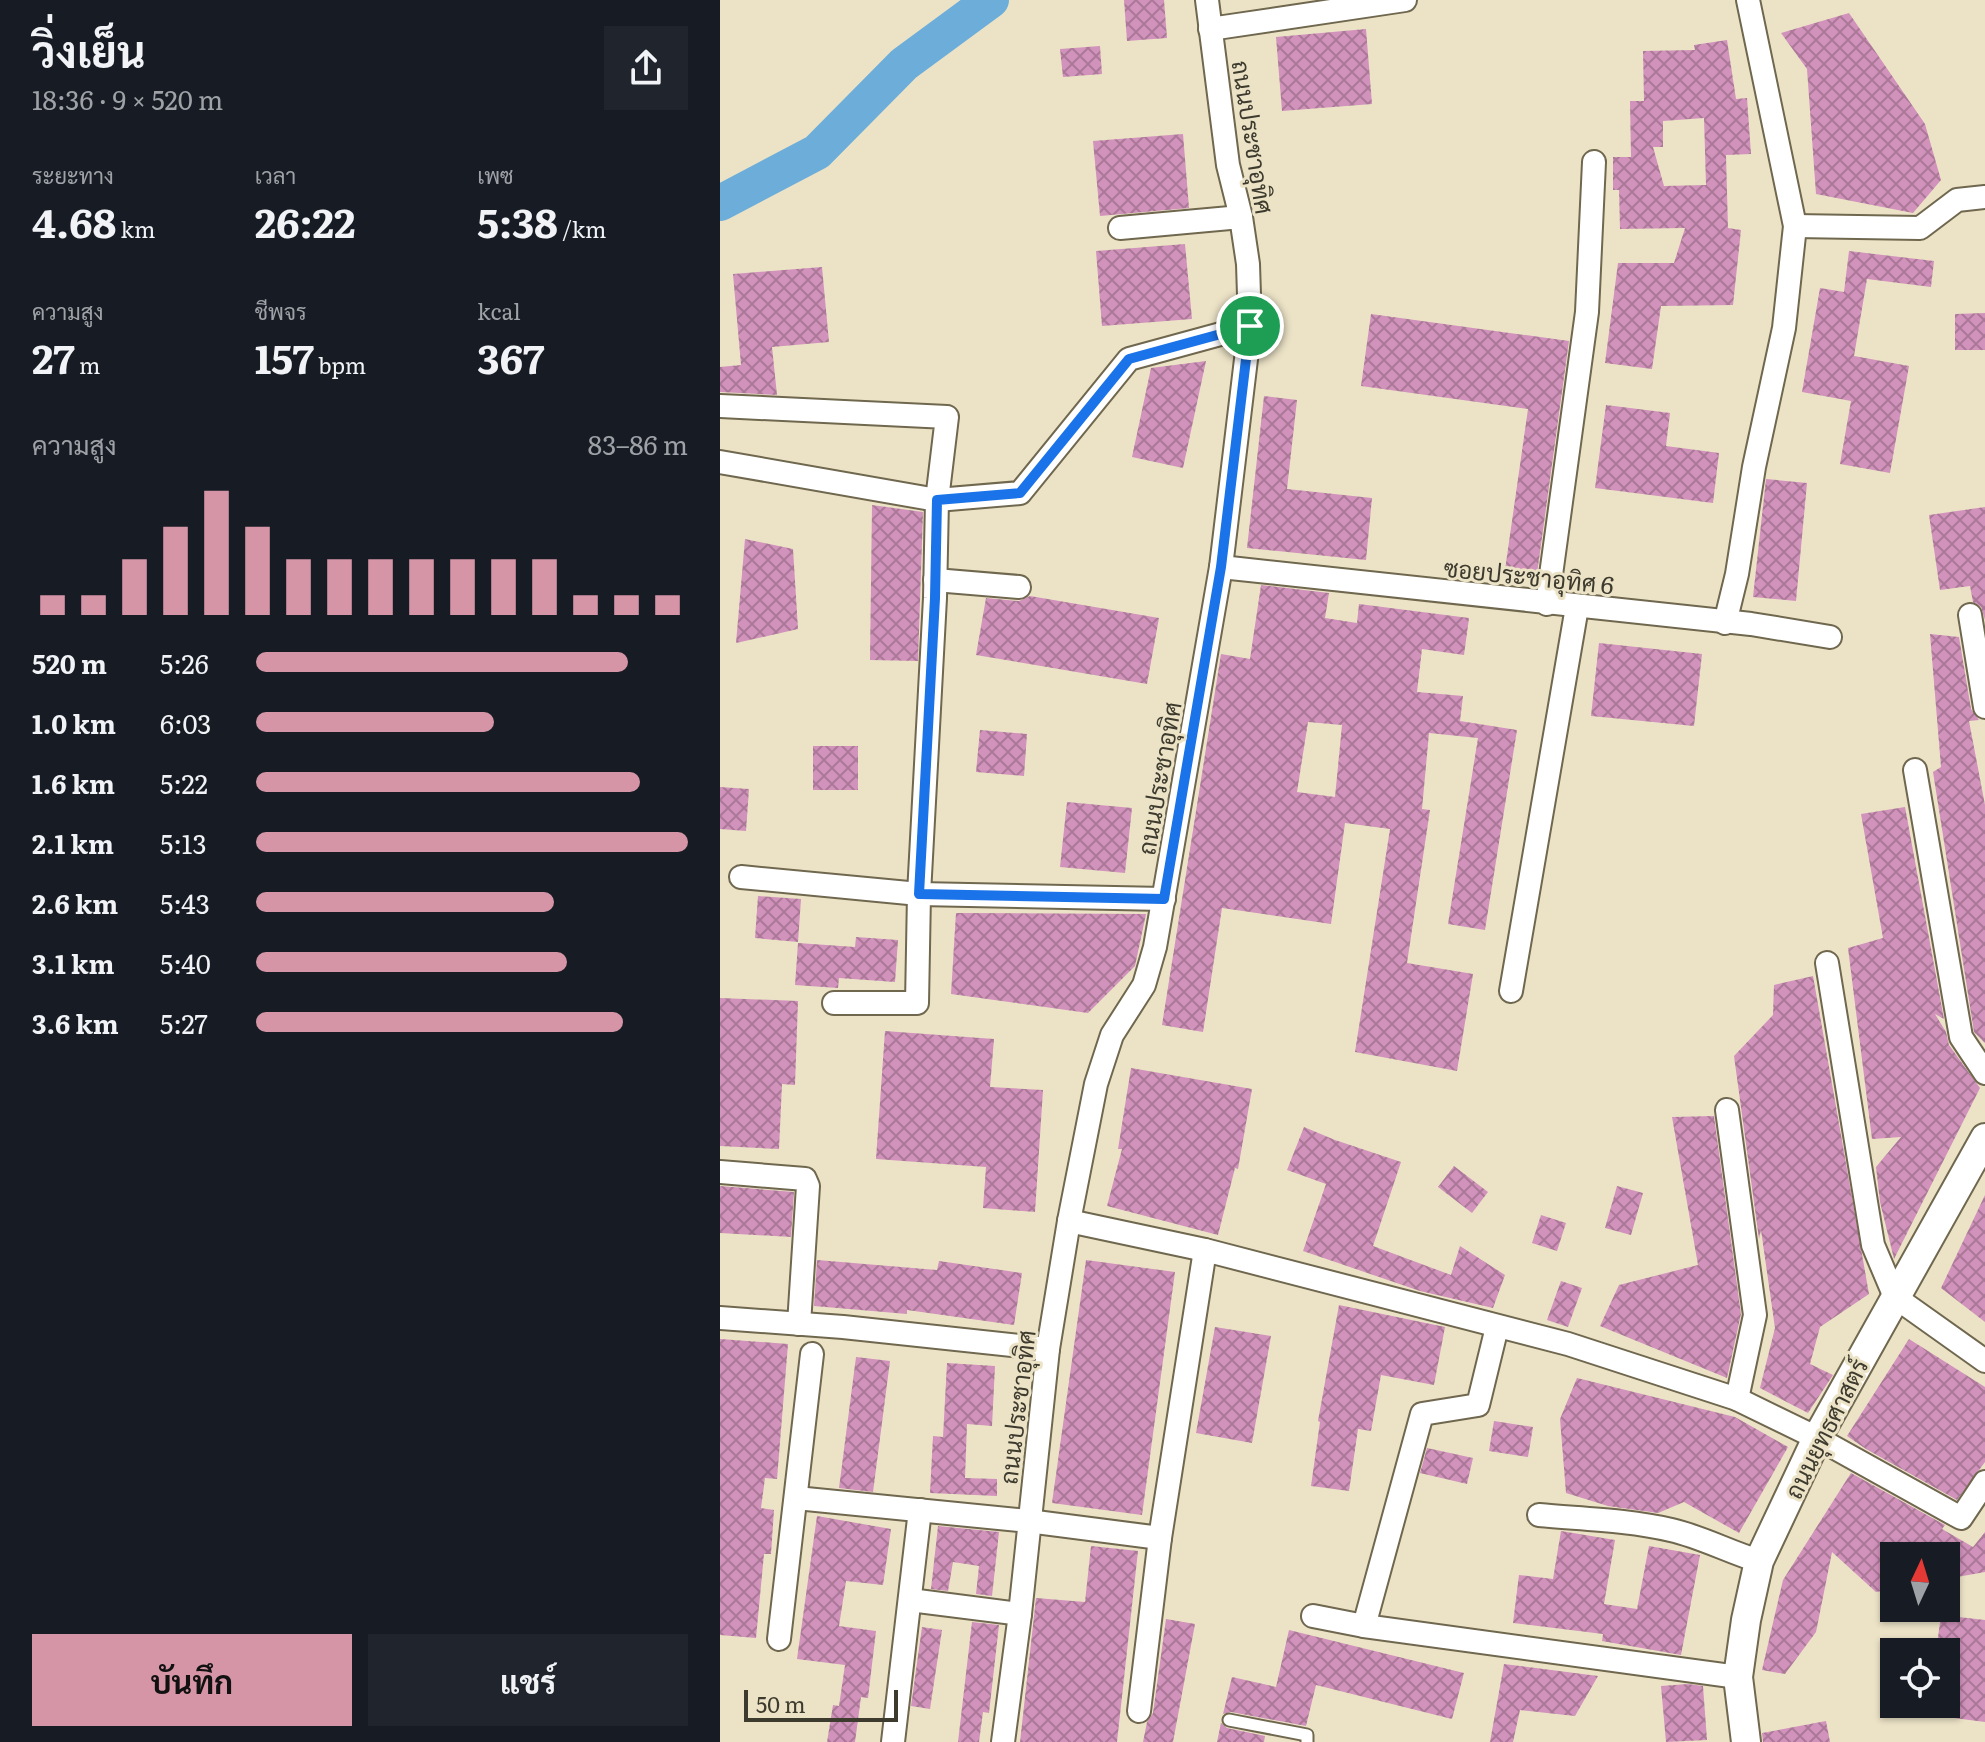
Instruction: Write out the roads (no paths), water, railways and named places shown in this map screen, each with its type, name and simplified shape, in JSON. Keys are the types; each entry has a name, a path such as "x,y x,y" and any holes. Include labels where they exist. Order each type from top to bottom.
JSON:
{"street":[{"name":"ถนนประชาอุทิศ","path":"1003,1742 1048,1349 1069,1221 1096,1084 1112,1035 1144,985 1155,947 1221,567 1250,326 1248,264 1241,217 1228,165 1207,0"},
{"path":"1210,29 1405,0"},
{"path":"1725,623 1784,328 1795,226 1748,0"},
{"path":"1547,604 1585,340 1594,215 1594,162"},
{"path":"1795,226 1920,228 1957,200 1985,197"},
{"path":"1120,228 1241,217"},
{"path":"720,462 937,500 1020,493 1129,359 1250,326"},
{"path":"720,406 947,417 937,500 917,1003 834,1003"},
{"name":"ซอยประชาอุทิศ 6","path":"1221,567 1751,624 1830,637"},
{"path":"935,580 1019,587"},
{"path":"1511,991 1577,607"},
{"path":"1970,615 1985,707"},
{"path":"1915,770 1961,1037 1985,1073"},
{"path":"741,877 919,894 1164,899"},
{"path":"1827,963 1873,1245 1895,1297 1985,1361"},
{"path":"1727,1110 1755,1315 1737,1399"},
{"name":"ถนนยุทธศาสตร์","path":"1746,1742 1738,1677 1759,1561 1817,1438 1985,1138"},
{"path":"720,1172 805,1179 808,1186 799,1324"},
{"path":"1069,1221 1205,1250 1568,1344 1737,1399 1817,1438 1961,1518 1985,1482"},
{"path":"1139,1711 1160,1538 1205,1250"},
{"path":"720,1318 1048,1349"},
{"path":"1364,1626 1422,1414 1478,1405 1497,1327"},
{"path":"779,1639 812,1354"},
{"path":"796,1498 1028,1521 1160,1538"},
{"path":"893,1742 920,1510"},
{"path":"1539,1515 1669,1529 1759,1561"},
{"path":"910,1600 1020,1614"},
{"path":"1313,1616 1364,1626 1738,1677"}],"lane":[{"path":"1229,1720 1307,1735 1307,1742"}],"waterway":[{"path":"720,203 817,152 904,64 991,0"}]}
